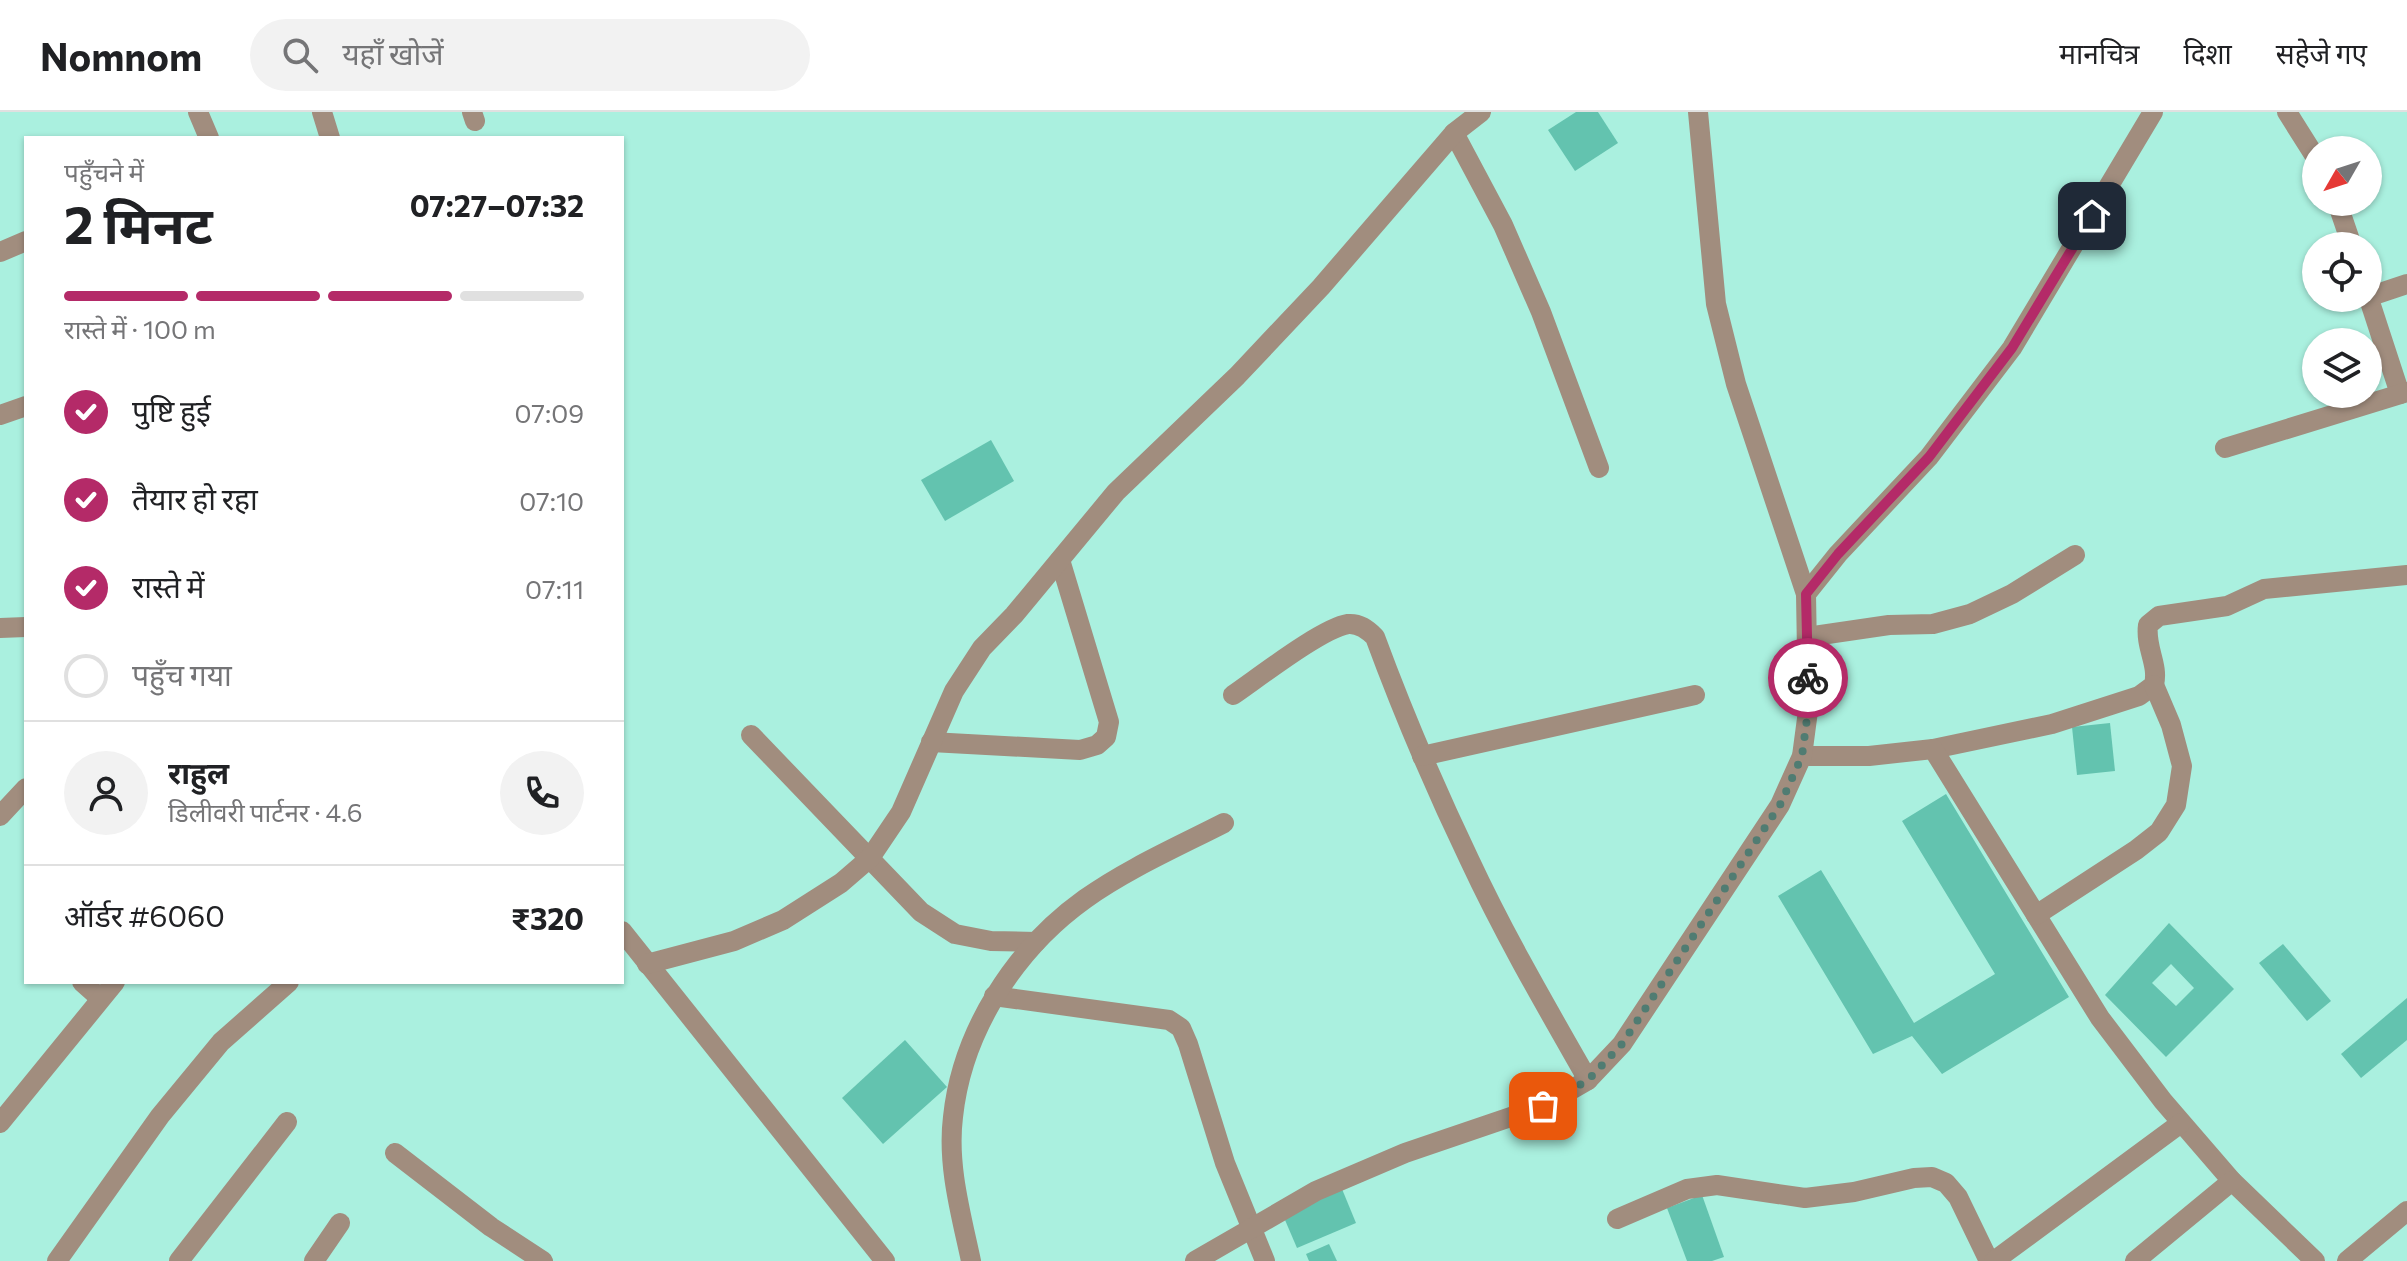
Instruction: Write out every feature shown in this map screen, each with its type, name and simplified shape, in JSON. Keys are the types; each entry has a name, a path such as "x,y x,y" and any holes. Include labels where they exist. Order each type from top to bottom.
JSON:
{"street":[{"path":"198,112 208,136"},
{"path":"322,112 329,136"},
{"path":"647,964 734,941 783,920 841,883 870,858 901,812 954,691 982,648 1014,615 1116,492 1237,376 1321,287 1454,133 1481,112"},
{"path":"1195,1261 1316,1191 1405,1153 1543,1106 1588,1080 1622,1044 1640,1017 1780,805 1802,756 1808,711 1806,594 1736,384 1716,304 1698,112"},
{"path":"1806,594 1838,554 1929,457 2012,348 2153,112"},
{"path":"2287,112 2302,136"},
{"path":"1454,133 1503,225 1541,312 1579,407 1599,468"},
{"path":"0,252 24,242"},
{"path":"2382,292 2407,284"},
{"path":"2225,448 2404,393 2374,312"},
{"path":"0,415 24,407"},
{"path":"1807,637 1889,625 1933,624 1970,614 2012,594 2075,555"},
{"path":"931,742 1080,750 1097,745 1106,737 1109,722 1060,560"},
{"path":"2036,915 2159,832 2176,805 2182,766 2171,725 2154,685 2156,673 2146,641 2148,625 2159,616 2227,606 2264,589 2407,575"},
{"path":"1233,695 1330,630 1351,624 1365,628 1375,637 1422,756 1470,862 1518,957 1588,1080"},
{"path":"0,628 24,627"},
{"path":"1802,756 1869,756 1933,749 2052,724 2139,696 2154,685"},
{"path":"1422,756 1695,695"},
{"path":"751,735 921,912 955,934 991,941 1036,942"},
{"path":"1933,749 2100,1018 2181,1123 2308,1259"},
{"path":"0,816 24,790"},
{"path":"971,1261 954,1183 953,1118 964,1058 994,996 1036,942 1084,899 1224,823"},
{"path":"624,934 885,1261"},
{"path":"84,984 100,998"},
{"path":"0,1123 113,984"},
{"path":"57,1261 160,1116 221,1042 287,984"},
{"path":"994,996 1169,1020 1181,1028 1225,1163 1265,1261"},
{"path":"179,1261 287,1122"},
{"path":"1617,1219 1687,1189 1717,1185 1805,1198 1932,1177 1946,1183 1958,1197 1991,1261 2181,1123"},
{"path":"395,1153 491,1227 543,1261"},
{"path":"2135,1261 2232,1181"},
{"path":"2347,1261 2407,1211"},
{"path":"314,1261 340,1223"}],"building":[{"path":"1576,112 1598,112 1618,143 1575,171 1548,130"},
{"path":"991,440 1014,481 945,521 921,480"},
{"path":"2110,723 2115,771 2077,775 2072,727"},
{"path":"1946,794 2069,997 1942,1074 1912,1036 1873,1054 1778,896 1821,870 1914,1023 1995,974 1902,821"},
{"path":"2169,923 2234,989 2166,1057 2105,995","holes":["2171,964 2194,988 2176,1006 2152,983"]},
{"path":"2283,944 2331,1001 2307,1021 2259,963"},
{"path":"2407,998 2407,1040 2361,1078 2341,1054"},
{"path":"905,1040 947,1087 883,1144 842,1098"},
{"path":"1342,1189 1356,1223 1297,1248 1282,1213"},
{"path":"1702,1195 1724,1257 1712,1261 1687,1261 1667,1208"},
{"path":"1329,1244 1337,1261 1309,1261 1306,1254"}],"way so far":[{"path":"1543,1106 1588,1080 1622,1044 1780,805 1802,756 1808,711 1808,678"}],"route":[{"path":"1808,678 1806,594 1838,554 1929,457 2012,348 2092,216"}]}
